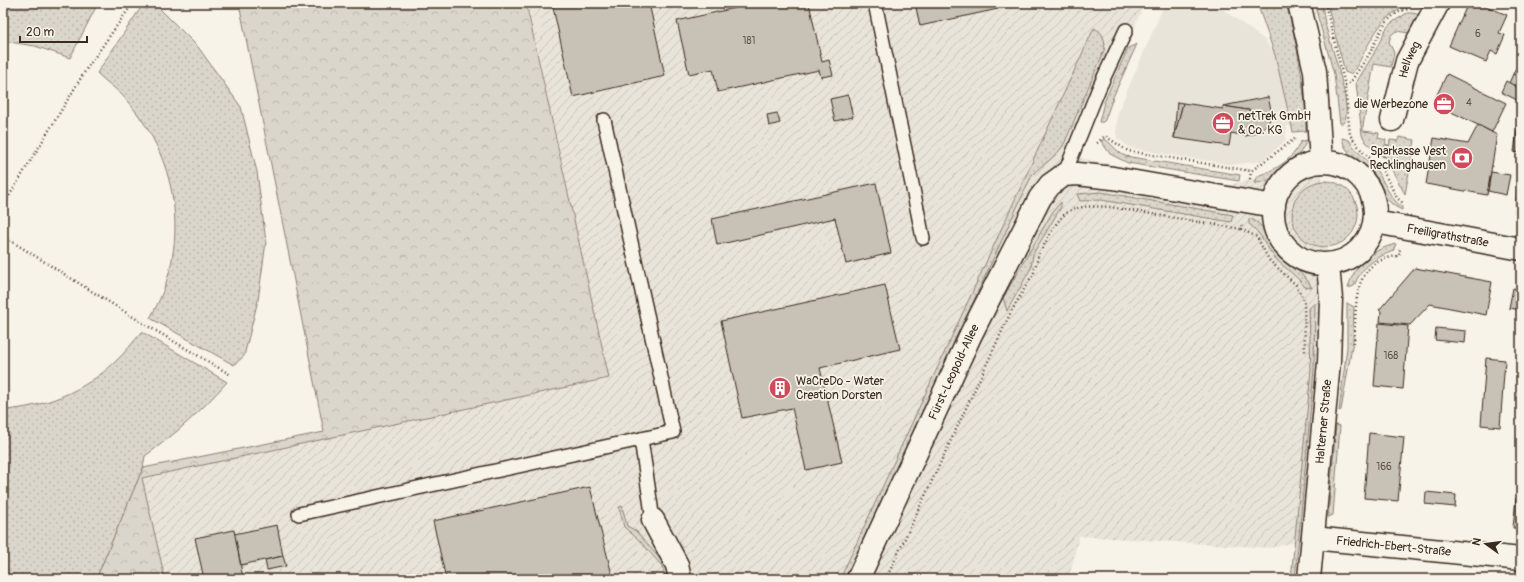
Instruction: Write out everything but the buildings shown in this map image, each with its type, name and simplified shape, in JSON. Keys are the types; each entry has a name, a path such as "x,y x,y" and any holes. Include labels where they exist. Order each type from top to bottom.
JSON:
{"street":[{"path":"1299,3 1315,71 1321,162"},
{"name":"Hellweg","path":"1392,120 1407,61 1435,10"},
{"path":"1321,162 1334,163 1347,167 1358,174 1367,184 1373,196 1376,209 1375,222 1371,235 1364,246 1354,256 1341,262 1328,265 1303,260 1290,252 1283,244 1275,226 1274,206 1279,190 1289,176 1304,166 1321,162"},
{"path":"1064,175 1077,174 1113,178 1232,197 1274,206"},
{"name":"Fürst-Leopold-Allee","path":"858,579 971,334 1040,198 1050,185 1064,175"},
{"name":"Freiligrathstraße","path":"1375,222 1521,249"},
{"name":"Halterner Straße","path":"1309,579 1329,362 1331,299 1328,265"},
{"path":"653,520 677,565 680,579"},
{"name":"Friedrich-Ebert-Straße","path":"1313,538 1521,559"}],"lane":[{"path":"875,3 923,238"},
{"path":"1064,175 1099,88 1126,30"},
{"path":"299,514 673,432 604,120"},
{"path":"641,439 653,520"}],"path":[{"path":"3,206 87,68 133,3"},
{"path":"1325,3 1345,85 1355,76 1387,21 1404,10 1435,10"},
{"path":"1382,169 1392,120"},
{"path":"1095,146 1105,136 1128,151 1251,171 1298,137"},
{"path":"886,579 1010,312 1034,272 1039,254 1057,220 1070,209"},
{"path":"1241,229 1257,237 1269,260 1296,285 1304,300 1305,361"},
{"path":"3,236 146,325 231,375"}],"shaded area":[{"path":"527,3 1145,3 1075,157 1221,187 1321,162 1328,265 1313,538 1270,548 1079,536 1069,579 165,579 142,478 609,378"},
{"path":"1165,3 1214,3 1265,40 1275,55 1291,125 1287,126 1285,141 1262,161 1232,165 1130,148 1117,138 1118,112"}],"green space":[{"path":"3,3 98,3 70,58 35,46 3,41"},
{"path":"144,3 154,3 198,47 241,107 257,172 266,242 258,300 244,356 234,365 150,318 163,291 171,264 175,235 174,207 169,179 159,151 146,126 125,98 97,73"},
{"path":"239,3 526,3 609,378 142,478 165,579 96,579 143,468 324,432"},
{"path":"1257,3 1286,3 1303,82 1306,131 1293,132 1275,55"},
{"path":"1314,3 1322,3 1325,24 1344,92 1346,116 1343,123 1340,123 1334,74"},
{"path":"1327,3 1425,3 1423,7 1409,7 1398,10 1388,17 1373,37 1354,71 1350,74 1345,72"},
{"path":"1407,13 1420,15 1411,32 1396,31 1391,35 1389,42 1394,53 1391,67 1374,64 1363,126 1363,131 1379,133 1378,138 1386,140 1383,157 1366,142 1362,135 1356,83 1373,55 1386,29 1390,24"},
{"path":"1094,28 1100,32 1104,38 1104,51 1065,142 1054,156 1032,175 845,579 840,579"},
{"path":"1137,44 1113,97 1105,120 1103,122 1099,122 1104,102 1128,48"},
{"path":"1399,137 1415,140 1405,194 1387,161 1390,140 1398,141"},
{"path":"1342,138 1349,140 1376,170 1390,195 1402,207 1402,210 1391,203 1369,172 1349,153"},
{"path":"1104,139 1125,156 1240,175 1239,181 1128,163 1110,154 1101,141"},
{"path":"1307,140 1299,155 1286,169 1271,179 1254,183 1257,176 1282,164 1293,154 1300,142"},
{"path":"1318,181 1332,181 1344,186 1353,195 1358,207 1356,227 1349,238 1332,247 1318,247 1306,242 1297,233 1292,221 1292,207 1297,195 1306,186"},
{"path":"1101,192 1233,215 1231,222 1101,200 1080,201 1077,194"},
{"path":"1061,202 1061,207 1033,254 1031,268 1007,311 1003,298 1053,211"},
{"path":"1249,218 1259,224 1280,255 1309,282 1312,288 1305,287 1276,259 1261,236 1249,224"},
{"path":"1396,244 1393,251 1369,264 1357,279 1354,286 1348,288 1355,271 1365,259 1379,250"},
{"path":"1315,303 1314,370 1295,579 1291,579 1311,370 1309,308"},
{"path":"1347,303 1354,307 1353,341 1341,410 1339,411 1347,347"},
{"path":"142,332 227,382 188,421 145,456 143,468 96,579 3,578 3,410 33,406 63,396 77,389 104,372 126,351"},
{"path":"1336,425 1340,426 1333,515 1328,517"},
{"path":"622,506 627,526 636,531 667,567 669,579 666,579 662,566 639,540 624,527 619,507"}],"place":[{"name":"die Werbezone","path":"1444,104"},
{"name":"netTrek GmbH & Co. KG","path":"1223,123"},
{"name":"Sparkasse Vest Recklinghausen","path":"1462,158"},
{"name":"WaCreDo - Water Creation Dorsten","path":"780,388"}]}
